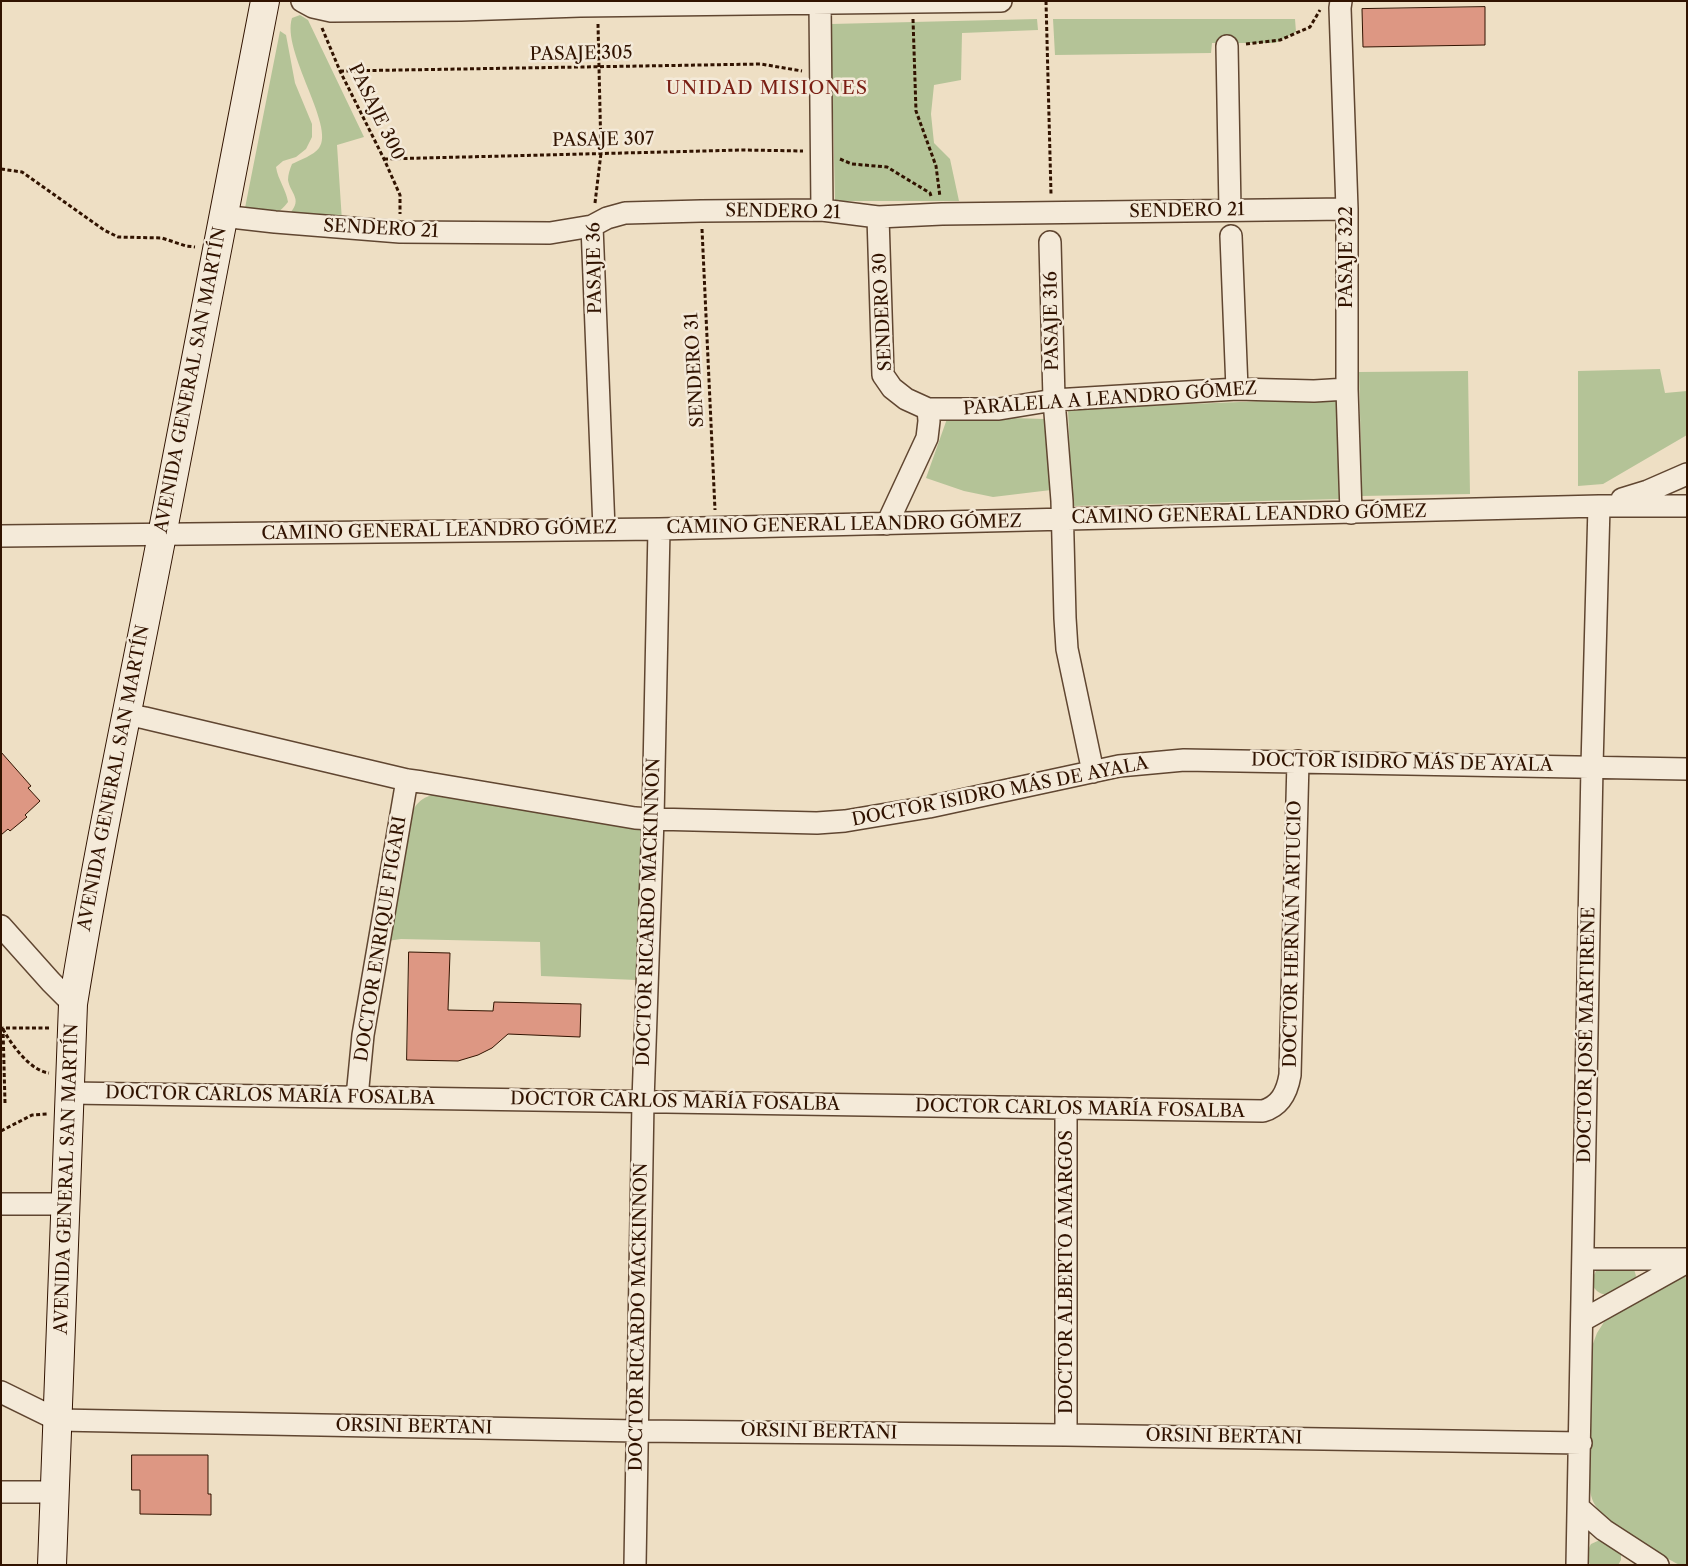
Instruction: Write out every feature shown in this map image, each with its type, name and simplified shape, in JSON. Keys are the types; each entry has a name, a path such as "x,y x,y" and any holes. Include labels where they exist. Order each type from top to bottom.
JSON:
{"main road":[{"name":"AVENIDA GENERAL SAN MARTÍN","path":"52,1565 72,1016 87,916 125,714 162,534 265,1"}],"street":[{"path":"307,4 331,12 461,6 1002,1"},
{"name":"PASAJE 322","path":"1341,1 1347,209 1346,389 1351,513"},
{"path":"820,3 822,210"},
{"path":"1226,46 1230,210"},
{"name":"SENDERO 21","path":"222,216 400,232 550,233 592,226 607,218 625,213 822,210 878,217 942,214 1347,209"},
{"name":"SENDERO 30","path":"878,217 883,375 892,388 906,399"},
{"name":"PASAJE 36","path":"592,226 604,529"},
{"path":"1231,236 1237,389"},
{"name":"PASAJE 316","path":"1050,242 1054,400 1063,519 1067,649 1093,772"},
{"name":"PARALELA A LEANDRO GÓMEZ","path":"906,399 928,409 999,409 1054,400 1237,389 1314,391 1346,389"},
{"path":"887,524 927,438 928,409"},
{"path":"1599,506 1648,491 1687,474"},
{"name":"CAMINO GENERAL LEANDRO GÓMEZ","path":"1,536 716,528 1599,506 1687,506"},
{"name":"DOCTOR JOSÉ MARTIRENE","path":"1577,1565 1592,766 1599,506"},
{"name":"DOCTOR RICARDO MACKINNON","path":"635,1565 643,1101 653,819 659,529"},
{"name":"DOCTOR ISIDRO MÁS DE AYALA","path":"125,714 407,780 634,818 653,819 817,823 845,821 929,808 1136,764 1184,760 1687,769"},
{"name":"DOCTOR HERNÁN ARTUCIO","path":"1279,1103 1289,1085 1290,1075 1298,761"},
{"name":"DOCTOR ENRIQUE FIGARI","path":"357,1097 363,1035 407,780"},
{"path":"1,926 51,982 72,1016"},
{"name":"DOCTOR CARLOS MARÍA FOSALBA","path":"70,1094 1263,1111 1279,1103"},
{"name":"DOCTOR ALBERTO AMARGOS","path":"1066,1109 1066,1435"},
{"path":"1,1204 66,1204"},
{"path":"1584,1259 1687,1261"},
{"path":"1582,1320 1687,1261"},
{"path":"1,1392 58,1420"},
{"name":"ORSINI BERTANI","path":"58,1420 1580,1443"},
{"path":"1,1492 55,1492"},
{"path":"1579,1508 1604,1530 1658,1565"}],"path":[{"path":"1046,1 1051,213"},
{"path":"912,2 916,111 936,166 942,214"},
{"name":"PASAJE 300","path":"307,4 400,195 400,232"},
{"name":"PASAJE 36","path":"586,5 599,67 601,153 592,226"},
{"path":"1226,46 1280,40 1310,27 1320,10"},
{"name":"PASAJE 305","path":"340,71 761,64 821,75"},
{"name":"PASAJE 307","path":"384,159 743,150 822,151"},
{"path":"822,151 852,164 887,166 930,193 942,214"},
{"path":"1,168 22,172 104,230 118,237 162,238 186,246 216,249"},
{"name":"SENDERO 31","path":"701,211 716,528"},
{"path":"2,1028 72,1016"},
{"path":"1,1131 70,1094 43,1072 35,1069 2,1028"},
{"path":"2,1028 5,1103"}],"green space":[{"path":"300,15 308,20 364,137 337,145 342,221 290,213 294,208 296,200 288,180 292,164 317,151 322,138 315,106 294,49 291,32 292,18"},
{"path":"1037,19 1038,30 962,33 961,80 934,85 931,114 934,143 950,159 959,201 835,201 831,24"},
{"path":"1053,19 1295,19 1296,32 1275,43 1212,43 1211,53 1055,55"},
{"path":"280,31 286,35 295,83 312,124 312,137 306,149 296,157 283,161 276,167 288,202 283,208 278,212 268,215 244,213"},
{"path":"1660,369 1665,393 1687,391 1687,435 1603,484 1578,486 1578,371"},
{"path":"1468,371 1470,494 1362,496 1359,372"},
{"path":"1338,398 1339,499 1072,506 1068,409"},
{"path":"948,416 1044,419 1051,490 993,497 964,491 926,478"},
{"path":"439,793 638,826 642,829 637,980 541,976 540,942 401,939 387,941 409,820 414,809 423,799"},
{"path":"1597,1269 1634,1269 1635,1281 1619,1291 1602,1294 1593,1286 1594,1275"},
{"path":"1685,1274 1687,1286 1687,1565 1680,1565 1621,1530 1601,1513 1593,1502 1589,1479 1591,1349 1597,1333 1604,1322"},
{"path":"1602,1539 1621,1552 1621,1560 1618,1565 1590,1565 1588,1552 1591,1544"}],"building":[{"path":"1485,7 1485,45 1363,47 1362,9"},
{"path":"1,752 31,786 28,788 40,801 25,815 27,817 10,831 8,829 1,835"},
{"path":"409,952 450,953 448,1010 493,1011 494,1002 581,1004 580,1037 508,1034 492,1048 478,1055 458,1061 407,1060"},
{"path":"132,1455 208,1455 208,1494 211,1494 211,1515 140,1514 140,1490 132,1490"}],"district":[{"name":"UNIDAD MISIONES","path":"767,89"}]}
